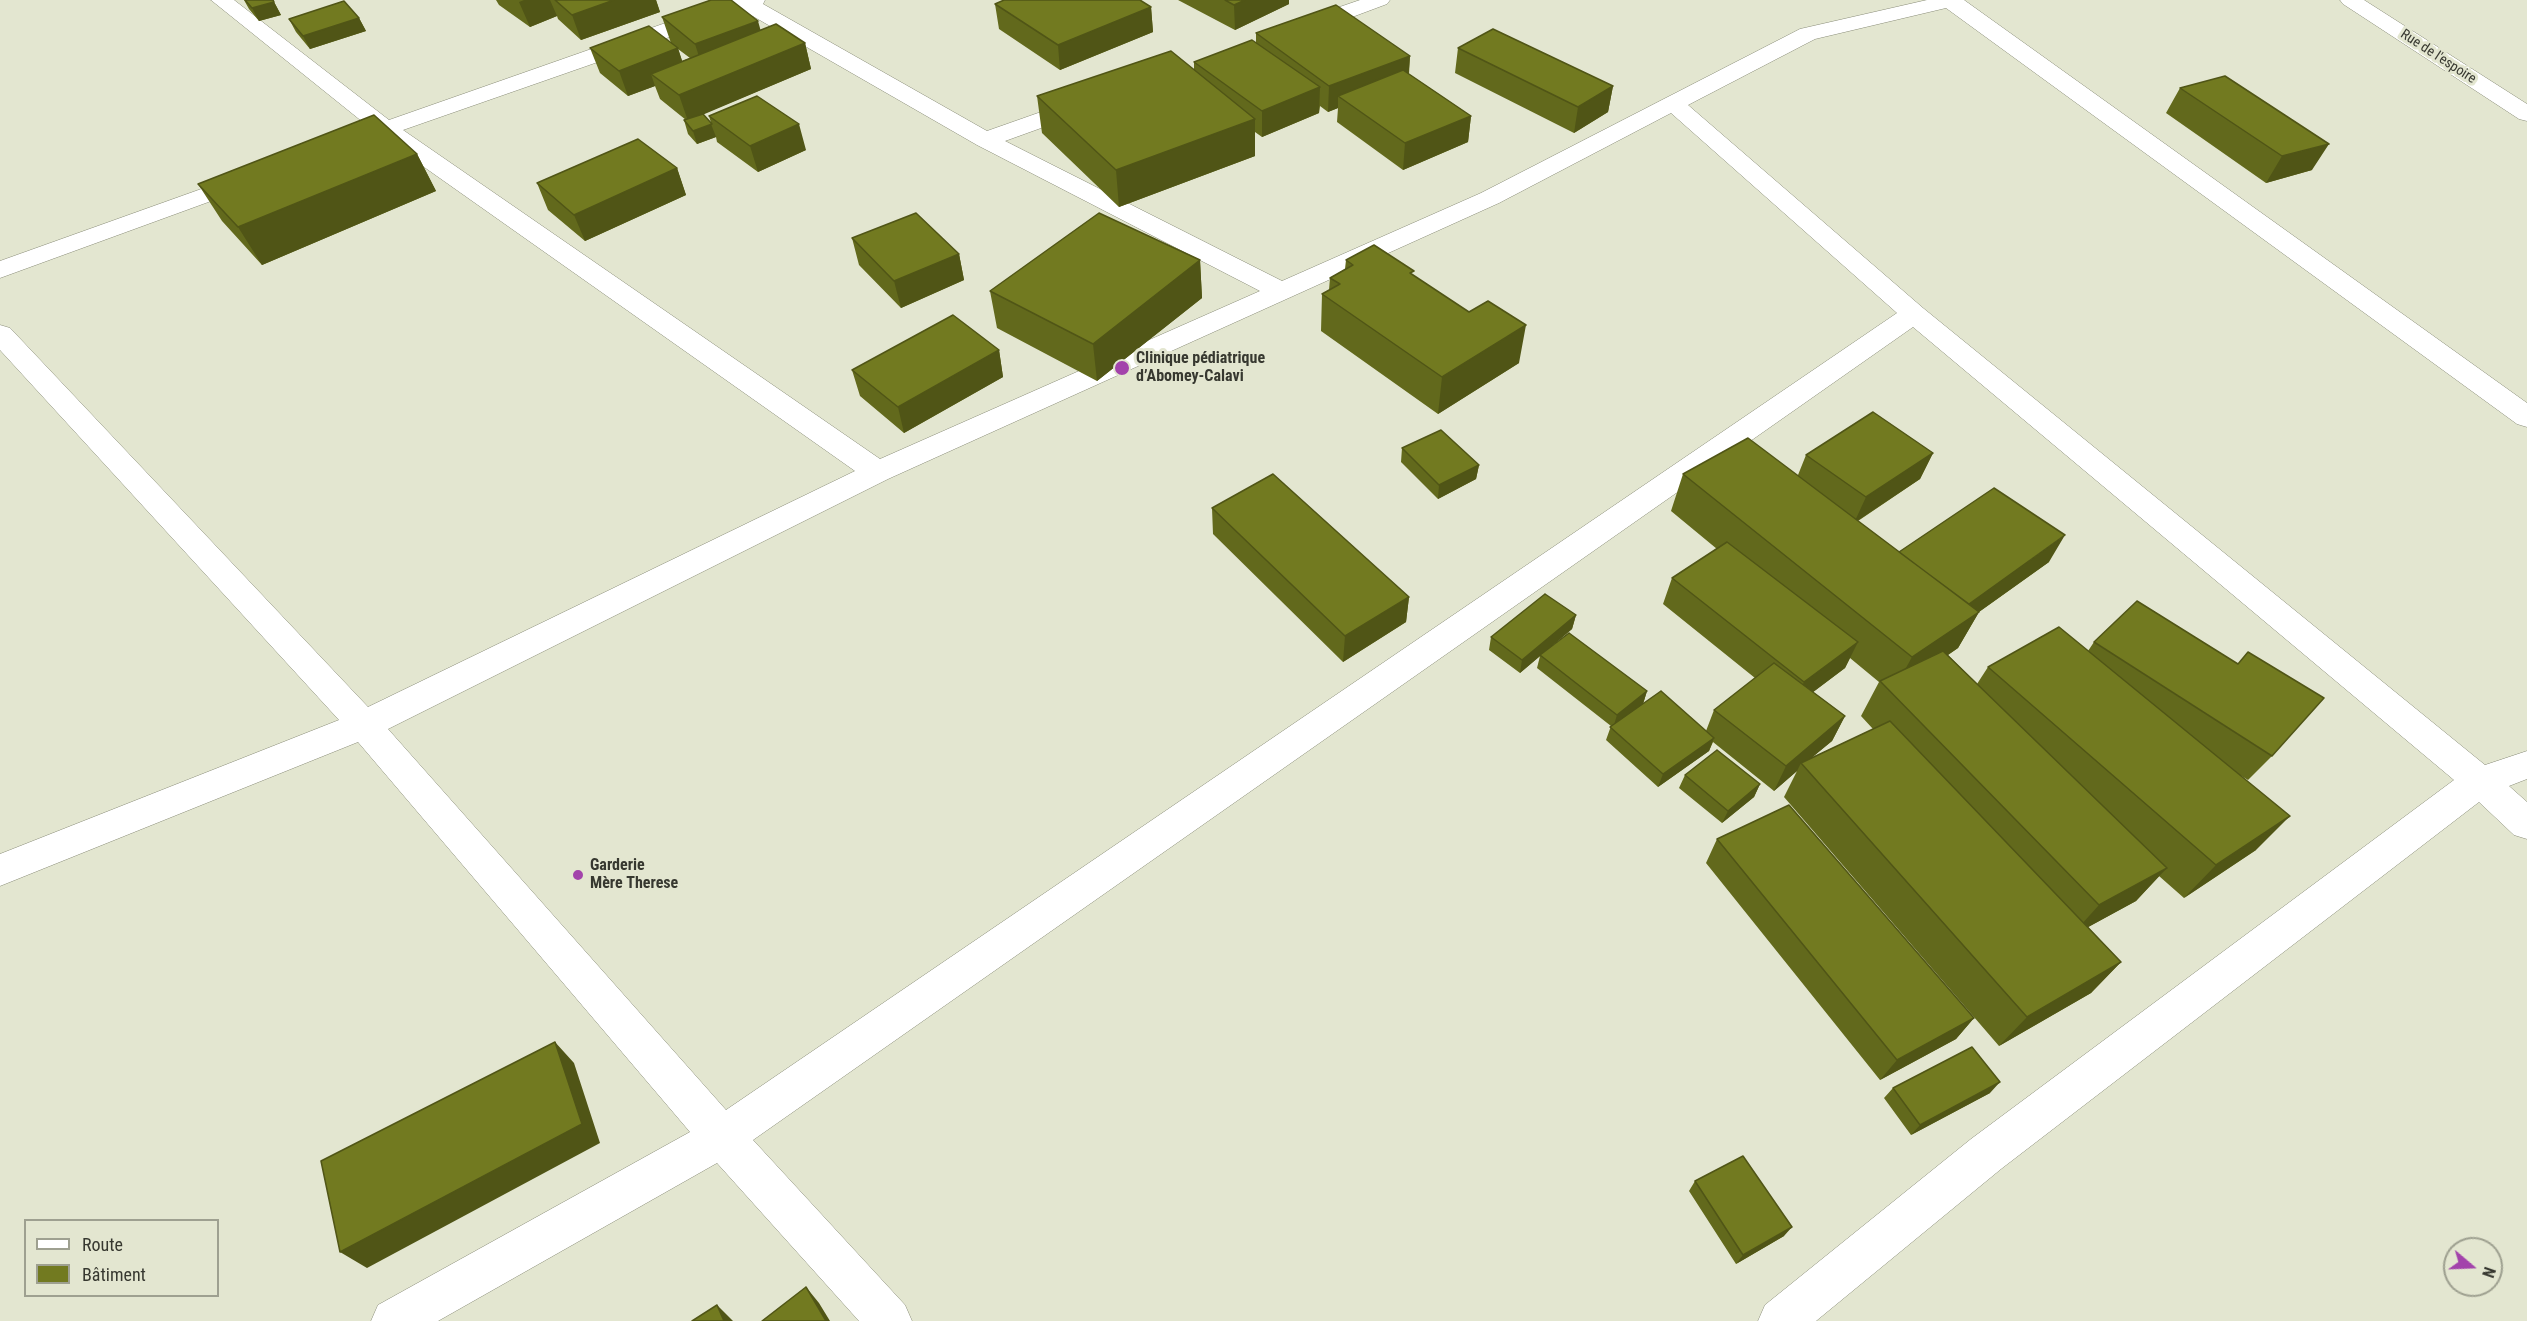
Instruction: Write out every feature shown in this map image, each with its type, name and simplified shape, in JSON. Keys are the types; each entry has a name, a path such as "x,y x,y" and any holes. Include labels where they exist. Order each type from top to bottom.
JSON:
{"street":[{"path":"221,0 386,129 878,472"},
{"path":"1279,36 1380,0"},
{"name":"Rue de l'espoire","path":"2350,0 2527,114"},
{"path":"353,141 747,1 985,140 1281,291"},
{"path":"0,870 364,725 878,472 1490,198 1808,34 1952,1 2527,417"},
{"path":"985,140 1098,100"},
{"path":"1673,103 1914,314 2480,781 2527,824"},
{"path":"0,270 265,173"},
{"path":"394,1321 722,1137 1914,314"},
{"path":"0,334 364,725 722,1137 889,1321"},
{"path":"1780,1321 1986,1154 2480,781 2527,765"}],"building":[{"path":"245,0 273,0 274,2 252,8"},
{"path":"555,0 614,0 572,15"},
{"path":"711,0 731,0 758,21 695,44 662,17"},
{"path":"1004,0 1140,0 1151,7 1058,45 995,4"},
{"path":"1225,0 1245,0 1234,5"},
{"path":"344,1 359,18 303,36 289,19"},
{"path":"1336,5 1410,56 1329,86 1256,33"},
{"path":"776,24 805,43 679,95 651,74"},
{"path":"649,26 678,48 619,71 590,48"},
{"path":"1493,29 1613,86 1578,107 1458,48"},
{"path":"1252,40 1320,87 1262,111 1194,62"},
{"path":"1171,51 1255,119 1116,170 1037,96"},
{"path":"1403,70 1471,116 1405,143 1338,96"},
{"path":"2225,76 2329,144 2282,156 2180,88"},
{"path":"757,96 799,124 750,146 709,116"},
{"path":"703,114 712,124 693,131 684,120"},
{"path":"374,115 417,154 238,227 198,184"},
{"path":"638,139 677,168 574,215 537,183"},
{"path":"916,213 959,254 894,281 852,238"},
{"path":"1099,213 1200,260 1093,344 990,291"},
{"path":"1374,245 1414,271 1410,273 1469,312 1488,301 1526,325 1442,377 1322,294 1340,284 1330,278 1353,265 1346,260"},
{"path":"953,315 999,350 898,407 852,370"},
{"path":"1873,412 1933,453 1866,497 1806,455"},
{"path":"1441,430 1479,465 1439,485 1402,448"},
{"path":"1748,438 1979,612 1912,657 1683,474"},
{"path":"1273,474 1409,597 1345,636 1212,508"},
{"path":"1994,488 2065,535 1969,604 1899,552"},
{"path":"1727,542 1858,642 1804,682 1672,578"},
{"path":"1545,594 1576,615 1522,660 1491,637"},
{"path":"2137,601 2238,664 2248,652 2324,698 2272,756 2094,642"},
{"path":"2059,627 2290,816 2216,865 1988,667"},
{"path":"1569,633 1647,691 1617,715 1540,655"},
{"path":"1943,651 2167,868 2099,905 1880,681"},
{"path":"1774,663 1845,716 1786,766 1714,710"},
{"path":"1661,691 1714,738 1663,774 1610,727"},
{"path":"1890,721 2121,962 2027,1017 1801,763"},
{"path":"1717,750 1760,784 1728,811 1685,775"},
{"path":"1789,805 1974,1018 1897,1060 1717,839"},
{"path":"555,1042 582,1124 340,1252 321,1161"},
{"path":"1972,1047 2000,1082 1920,1125 1893,1088"},
{"path":"1743,1156 1792,1227 1743,1255 1695,1181"},
{"path":"806,1287 826,1321 762,1321"},
{"path":"717,1305 724,1321 692,1321"}],"place":[{"name":"Clinique pédiatrique d’Abomey-Calavi","path":"1122,368"},
{"name":"Garderie Mère Therese","path":"578,875"}]}
